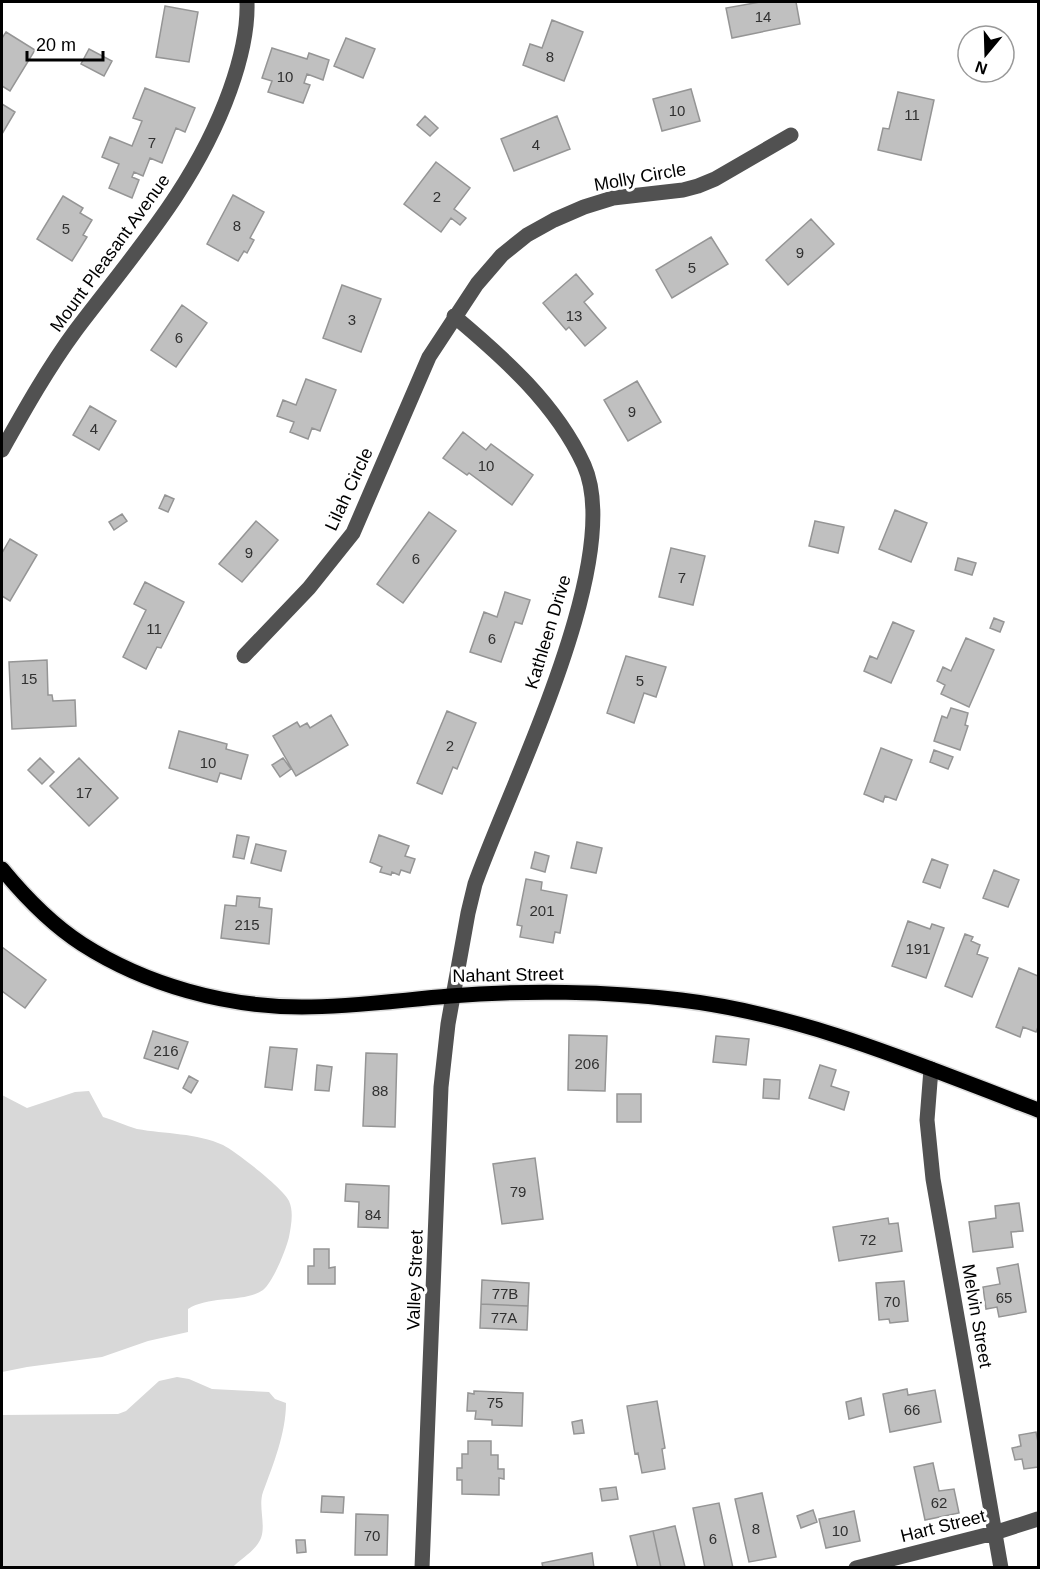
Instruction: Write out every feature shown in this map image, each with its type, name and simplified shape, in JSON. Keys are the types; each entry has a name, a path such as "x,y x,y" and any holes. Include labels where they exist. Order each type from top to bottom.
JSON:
{"main road":[{"name":"Nahant Street","path":"2,869 23,894 81,944 110,960 180,989 220,999 300,1007 353,1005 453,996 550,993 617,994 719,1005 798,1024 931,1069 1038,1110"}],"street":[{"name":"Mount Pleasant Avenue","path":"2,450 38,387 75,333 145,243 199,162 225,105 238,66 247,26 247,2"},
{"name":"Molly Circle","path":"454,316 501,255 527,235 554,220 613,198 683,190 698,186 715,179 791,135"},
{"name":"Lilah Circle","path":"244,656 309,588 353,532 429,357 454,316"},
{"name":"Kathleen Drive","path":"453,996 475,884 546,705 573,624 590,558 594,513 589,480 584,466 569,438 549,409 497,352 454,316"},
{"name":"Valley Street","path":"422,1568 436,1257 439,1120 444,1055 453,996"},
{"name":"Melvin Street","path":"931,1069 927,1120 933,1179 1000,1568"},
{"name":"Hart Street","path":"856,1568 994,1533 1038,1519"}],"shaded area":[{"path":"89,1091 103,1117 137,1129 213,1141 248,1162 278,1188 289,1201 292,1219 287,1243 275,1273 263,1290 247,1296 206,1302 188,1309 188,1332 148,1341 102,1357 2,1372 2,1095 27,1108 75,1092"},
{"path":"177,1377 189,1379 212,1389 269,1392 275,1399 286,1403 281,1437 262,1497 261,1538 255,1547 232,1568 2,1567 2,1415 118,1414 126,1411 159,1381"}],"building":[{"path":"760,2 796,2 800,24 732,38 726,8"},
{"path":"165,6 198,12 189,62 156,57"},
{"path":"552,20 583,32 564,81 523,65 530,44 542,48"},
{"path":"6,32 35,50 10,91 2,86 2,38"},
{"path":"346,38 375,49 363,78 334,66"},
{"path":"272,48 307,59 309,53 329,60 323,80 307,74 304,83 310,85 303,103 268,92 272,81 262,78"},
{"path":"89,49 112,61 104,76 81,64"},
{"path":"145,88 195,108 185,132 176,128 162,163 150,158 143,176 134,172 132,177 139,180 132,198 109,188 119,164 102,157 110,137 132,146 142,121 133,118"},
{"path":"691,89 700,121 662,131 653,99"},
{"path":"898,92 934,100 921,160 878,150 883,128 889,129"},
{"path":"2,104 15,112 2,134"},
{"path":"425,116 438,128 430,136 417,125"},
{"path":"557,116 570,149 514,171 501,139"},
{"path":"436,162 470,188 454,209 466,218 460,225 451,218 441,232 404,204"},
{"path":"233,195 264,212 250,238 254,240 247,253 244,251 238,261 207,244"},
{"path":"63,196 83,208 80,213 92,220 83,235 87,237 72,261 37,239"},
{"path":"811,219 834,244 788,285 766,260"},
{"path":"711,237 728,264 672,298 656,270"},
{"path":"576,274 593,294 584,302 606,328 585,346 569,327 566,330 543,303"},
{"path":"342,285 381,299 361,352 323,338"},
{"path":"182,305 207,323 176,367 151,350"},
{"path":"306,379 336,390 320,431 312,428 308,439 290,432 294,422 277,416 283,400 296,405"},
{"path":"637,381 661,422 628,441 604,400"},
{"path":"90,406 116,421 99,450 73,435"},
{"path":"463,432 486,450 491,444 533,475 512,505 469,473 467,475 443,458"},
{"path":"165,495 174,499 168,512 159,508"},
{"path":"895,510 927,523 911,562 879,549"},
{"path":"429,512 456,531 403,603 377,584"},
{"path":"122,514 127,521 114,530 109,522"},
{"path":"256,521 278,540 242,582 219,564"},
{"path":"815,521 844,527 838,553 809,546"},
{"path":"10,539 37,555 10,601 2,596 2,553"},
{"path":"671,548 705,556 693,605 659,597"},
{"path":"958,558 976,563 972,575 955,570"},
{"path":"145,582 184,602 161,648 157,647 146,669 123,657 146,610 134,604"},
{"path":"505,592 530,600 522,624 515,622 501,662 470,652 484,612 497,617"},
{"path":"994,618 1004,622 1000,632 990,628"},
{"path":"893,622 914,631 891,683 864,671 870,656 877,659"},
{"path":"966,638 994,650 969,707 941,694 945,685 937,681 943,667 951,671"},
{"path":"626,656 666,667 656,697 644,693 634,723 607,713"},
{"path":"47,660 48,695 52,695 53,701 75,700 76,726 12,729 9,662"},
{"path":"951,708 968,713 965,725 968,726 960,750 934,741 942,716 947,718"},
{"path":"447,711 476,723 457,769 453,767 442,794 417,783"},
{"path":"331,715 348,745 296,776 273,736 297,722 300,727 307,723 310,728"},
{"path":"179,731 227,744 226,749 248,755 241,779 220,773 217,782 169,768"},
{"path":"881,748 912,760 896,800 885,796 883,802 864,794"},
{"path":"934,750 953,757 948,769 930,762"},
{"path":"40,758 54,772 42,784 28,770"},
{"path":"79,758 118,798 89,826 50,786"},
{"path":"283,758 291,769 280,777 272,765"},
{"path":"237,835 249,837 244,859 233,857"},
{"path":"379,835 409,846 405,856 415,859 410,873 401,870 399,875 392,872 391,875 380,872 382,867 370,862"},
{"path":"577,842 602,848 596,873 571,868"},
{"path":"256,844 286,851 281,871 251,863"},
{"path":"535,852 549,856 545,872 531,868"},
{"path":"932,859 948,865 940,888 923,882"},
{"path":"994,870 1019,880 1008,907 983,898"},
{"path":"526,879 542,882 541,890 567,895 560,933 555,932 553,943 520,937 522,926 517,925"},
{"path":"237,896 260,898 259,907 272,909 269,944 221,938 225,905 236,906"},
{"path":"908,921 930,929 932,924 944,928 926,978 892,966"},
{"path":"965,934 973,937 971,941 980,945 977,954 988,958 972,997 945,986"},
{"path":"2,947 46,980 25,1008 2,991"},
{"path":"1019,968 1038,976 1038,1027 1036,1032 1023,1027 1020,1037 996,1027"},
{"path":"153,1031 188,1042 178,1069 144,1058"},
{"path":"569,1035 607,1036 605,1091 568,1090"},
{"path":"716,1036 749,1039 746,1065 713,1062"},
{"path":"270,1047 297,1049 292,1090 265,1087"},
{"path":"366,1053 397,1054 395,1127 363,1126"},
{"path":"317,1065 332,1067 329,1091 315,1090"},
{"path":"820,1065 836,1070 831,1086 849,1092 844,1110 809,1098"},
{"path":"189,1076 198,1081 191,1093 183,1088"},
{"path":"764,1079 780,1080 779,1099 763,1098"},
{"path":"617,1094 641,1094 641,1122 617,1122"},
{"path":"535,1158 543,1219 502,1224 493,1164"},
{"path":"346,1184 389,1186 388,1228 358,1227 359,1202 345,1201"},
{"path":"1019,1203 1023,1231 1011,1232 1013,1247 973,1252 969,1222 996,1218 995,1206"},
{"path":"888,1218 889,1224 898,1223 902,1251 839,1261 833,1227"},
{"path":"314,1249 329,1249 329,1268 335,1267 335,1284 308,1284 308,1266 314,1266"},
{"path":"1018,1264 1026,1312 999,1317 997,1307 986,1309 983,1287 1000,1284 997,1268"},
{"path":"482,1280 529,1283 528,1306 481,1304"},
{"path":"904,1281 908,1321 890,1323 889,1319 879,1320 876,1283"},
{"path":"481,1304 528,1306 527,1330 480,1328"},
{"path":"907,1389 908,1395 935,1390 941,1422 890,1432 883,1394"},
{"path":"474,1391 523,1393 522,1426 492,1425 492,1420 475,1419 476,1411 467,1411 468,1393 474,1394"},
{"path":"861,1398 864,1415 849,1419 846,1402"},
{"path":"657,1401 665,1448 662,1449 665,1469 642,1473 638,1453 635,1454 627,1406"},
{"path":"582,1420 584,1433 574,1434 572,1422"},
{"path":"1036,1432 1038,1467 1024,1469 1022,1459 1015,1460 1012,1448 1021,1446 1019,1435"},
{"path":"468,1441 491,1441 491,1455 498,1455 498,1469 504,1469 504,1479 499,1478 499,1495 462,1494 462,1480 457,1480 457,1468 462,1468 462,1454 468,1454"},
{"path":"933,1463 939,1491 954,1489 959,1513 925,1520 914,1467"},
{"path":"616,1487 618,1499 602,1501 600,1489"},
{"path":"762,1493 776,1557 749,1562 735,1499"},
{"path":"322,1496 344,1497 343,1513 321,1512"},
{"path":"719,1503 733,1568 705,1568 693,1508"},
{"path":"813,1510 817,1522 801,1528 797,1516"},
{"path":"854,1511 860,1541 826,1548 819,1519"},
{"path":"356,1514 388,1515 387,1555 355,1555"},
{"path":"675,1526 685,1567 661,1568 653,1531"},
{"path":"653,1531 661,1568 638,1568 630,1536"},
{"path":"296,1540 305,1540 306,1552 297,1553"},
{"path":"592,1553 594,1568 543,1568 542,1563"}]}
